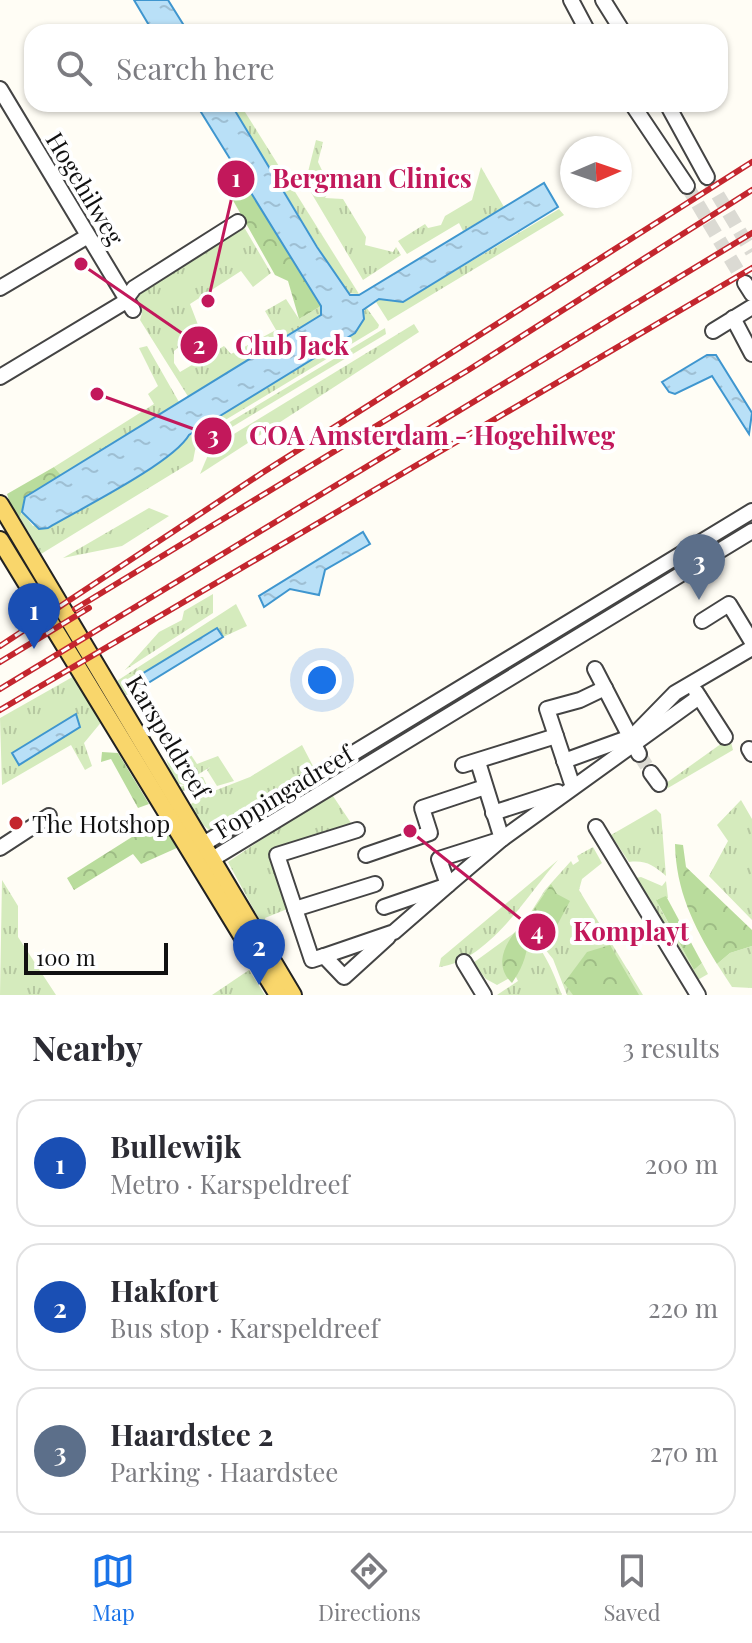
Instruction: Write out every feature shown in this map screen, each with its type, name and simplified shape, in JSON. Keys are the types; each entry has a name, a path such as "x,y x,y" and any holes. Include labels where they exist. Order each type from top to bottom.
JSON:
{"main road":[{"name":"Karspeldreef","path":"0,504 210,851 287,993"},
{"name":"Karspeldreef","path":"0,540 194,862 287,993"}],"street":[{"path":"571,0 584,24"},
{"path":"603,0 618,24"},
{"name":"Hogehilweg","path":"2,96 133,310"},
{"path":"637,112 687,186"},
{"path":"671,112 707,177"},
{"path":"0,377 123,303 126,295 238,222"},
{"path":"0,288 88,236"},
{"path":"713,331 752,307"},
{"path":"733,318 752,354"},
{"name":"Foppingadreef","path":"194,862 752,511"},
{"name":"Foppingadreef","path":"210,851 563,648 752,531"},
{"path":"702,621 729,604 752,642"},
{"path":"324,956 344,977 502,839 633,745 675,693 695,691 752,648"},
{"path":"595,669 633,745"},
{"path":"572,788 547,709 580,700 605,688"},
{"path":"695,691 725,737"},
{"path":"502,839 485,787 470,764 556,736"},
{"path":"564,761 633,745"},
{"path":"447,885 422,808 485,787"},
{"path":"493,813 572,788"},
{"path":"0,848 49,816"},
{"path":"357,830 277,855 312,960 394,932"},
{"path":"599,832 698,995"},
{"path":"366,855 430,833"},
{"path":"439,859 502,839"},
{"path":"295,909 375,884"},
{"path":"384,907 447,885"},
{"path":"464,962 484,995"}],"green space":[{"path":"236,112 245,112 359,294 346,293"},
{"path":"316,140 323,142 318,162 331,189 325,198 343,199 366,237 365,245 393,252 396,247 401,255 363,280 303,179 307,176"},
{"path":"481,167 504,207 463,231 459,223 407,254 398,241 425,224 428,228 441,225 445,216 472,200"},
{"path":"244,179 321,306 299,319 288,281 275,275 230,195"},
{"path":"559,209 564,215 388,321 376,302 379,299 403,302"},
{"path":"244,227 271,273 253,287 241,271 190,304 200,330 174,351 174,363 180,372 224,346 231,354 276,330 265,311 286,299 299,319 321,306 321,315 189,398 140,320 142,313 133,294"},
{"path":"366,307 378,328 212,428 205,425 355,333"},
{"path":"414,324 419,332 200,474 211,448"},
{"path":"385,328 386,334 214,438 210,434"},
{"path":"147,346 179,402 61,475 54,467 154,404 148,394 158,386 139,348"},
{"path":"188,435 198,435 193,461 41,554 20,518 22,512 33,526 94,498 162,461"},
{"path":"54,467 61,475 25,497 20,518 13,512 7,494"},
{"path":"149,508 169,516 122,546 63,558"},
{"path":"213,594 213,613 125,670 159,632 182,620 184,611"},
{"path":"236,604 247,626 223,637 217,629 213,630 132,680 132,694 126,695 117,681"},
{"path":"76,675 103,720 84,743 92,766 85,770 71,745 2,785 0,718"},
{"path":"725,741 731,742 733,750 668,788 662,786"},
{"path":"302,745 314,768 224,825 209,830 196,819 190,805 201,796 250,777"},
{"path":"102,752 118,753 149,804 138,808 111,759 101,762"},
{"path":"189,752 197,764 218,756 234,781 217,786 207,770 210,767 194,777 203,777 208,788 181,791 178,788 185,785 174,783 166,759"},
{"path":"331,793 351,823 274,850 292,907 265,918 274,947 228,862"},
{"path":"741,800 752,819 752,920 709,876 728,841 717,825"},
{"path":"656,809 661,814 666,876 649,864 629,862 611,835"},
{"path":"162,818 179,847 141,864 133,854 74,890 67,878"},
{"path":"675,844 683,845 686,867 752,930 752,946 730,953 717,964 687,907"},
{"path":"593,847 602,863 582,879 579,890 643,995 567,995 553,959 524,923 545,890 571,861 573,865 579,861 577,856"},
{"path":"558,860 491,939 474,953 439,967 441,958"},
{"path":"641,877 662,886 666,881 668,898 657,899 659,906 694,970 702,963 708,974 694,982 659,918 655,917 631,879"},
{"path":"2,880 18,906 18,937 56,995 0,995"},
{"path":"551,884 557,894 570,901 553,933 536,940 533,919 528,918"},
{"path":"666,896 702,963 694,970 656,900"},
{"path":"520,926 525,927 527,949 512,983 503,969 503,954"},
{"path":"521,928 541,950 562,995 497,995 518,981 515,975 497,985 486,979 478,969 474,971 473,963"},
{"path":"610,945 639,995 573,995 564,983 587,952"},
{"path":"752,946 752,988 732,987 717,964 730,953"},
{"path":"249,970 265,995 212,995"}],"water":[{"path":"134,0 168,0 183,24 148,24"},
{"path":"201,112 236,112 317,247 350,295 359,295 544,183 558,207 403,302 379,299 363,310 364,319 355,333 189,435 165,459 102,498 48,528 39,529 22,512 25,497 321,315 321,306"},
{"path":"707,355 716,355 752,413 749,434 712,376 675,394 669,392 662,382"},
{"path":"363,532 370,544 325,570 319,595 290,589 264,607 259,596"},
{"path":"217,628 223,637 135,691 130,688 132,680"},
{"path":"76,714 80,727 19,765 12,753"}],"tunnel":[{"path":"707,177 752,252"},
{"path":"687,186 745,283"},
{"path":"639,754 651,773"}],"railway":[{"path":"0,646 262,473 752,162"},
{"path":"75,609 470,369 752,190"},
{"path":"0,689 752,233"},
{"path":"0,710 752,268"},
{"path":"0,662 89,608"}],"place":[{"name":"Club Jack","path":"81,264"},
{"name":"Bergman Clinics","path":"208,301"},
{"name":"COA Amsterdam - Hogehilweg","path":"97,394"},
{"name":"Haardstee 2","path":"699,600"},
{"name":"Bullewijk","path":"34,649"},
{"name":"The Hotshop","path":"16,823"},
{"name":"Komplayt","path":"410,831"},
{"name":"Hakfort","path":"259,985"}]}
